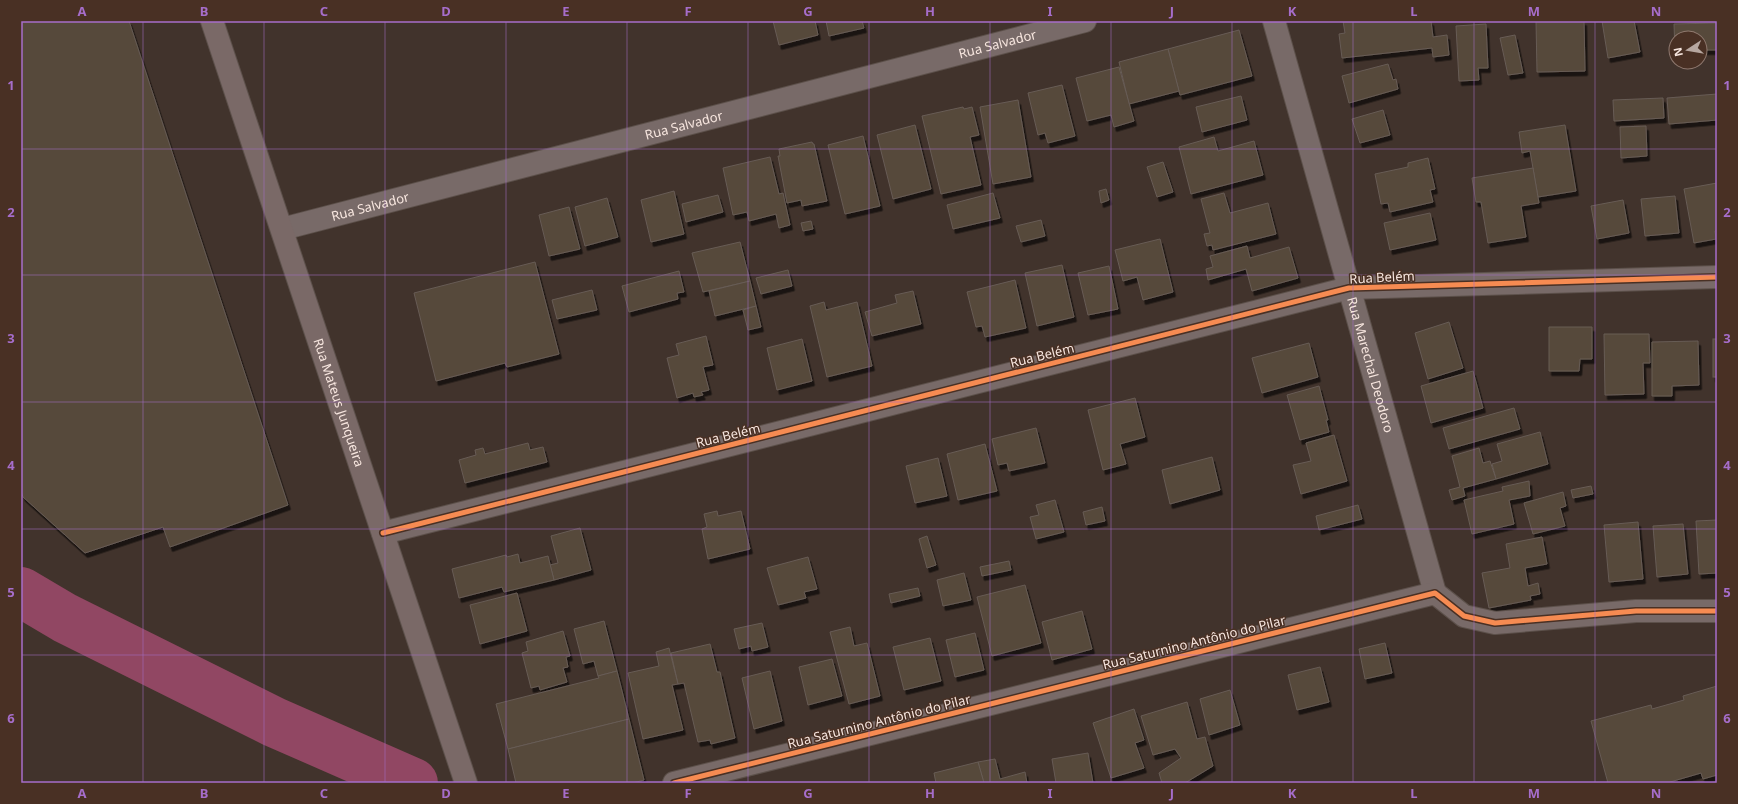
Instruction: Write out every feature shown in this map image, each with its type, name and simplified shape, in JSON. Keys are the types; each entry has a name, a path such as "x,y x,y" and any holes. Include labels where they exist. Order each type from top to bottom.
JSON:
{"main road":[{"name":"Rua Mateus Junqueira","path":"212,21 466,783"}],"street":[{"name":"Rua Salvador","path":"282,229 1085,21"},
{"name":"Rua Marechal Deodoro","path":"1274,21 1435,593"},
{"name":"Rua Belém","path":"383,533 1349,288 1717,277"},
{"path":"1435,593 1464,616 1495,623 1636,611 1717,611"},
{"name":"Rua Saturnino Antônio do Pilar","path":"674,783 1435,593"}],"building":[{"path":"21,21 129,21 288,505 170,547 163,527 85,553 23,497 21,491"},
{"path":"773,21 815,21 818,35 779,45"},
{"path":"826,21 862,21 864,28 829,36"},
{"path":"1343,21 1431,21 1433,37 1447,35 1449,55 1433,57 1432,48 1342,58 1339,34 1345,33"},
{"path":"1536,21 1584,21 1585,71 1537,72"},
{"path":"1602,21 1634,21 1640,52 1608,58"},
{"path":"1717,23 1717,50 1708,50 1708,30 1674,30 1674,24"},
{"path":"1486,24 1488,68 1478,68 1479,80 1459,81 1456,26"},
{"path":"1239,30 1252,76 1180,95 1168,49"},
{"path":"1515,35 1523,73 1508,75 1500,38"},
{"path":"1168,49 1179,91 1129,104 1119,62"},
{"path":"1388,64 1393,80 1396,79 1398,89 1349,103 1342,76"},
{"path":"1119,67 1134,121 1114,127 1111,115 1087,121 1076,78"},
{"path":"1062,85 1075,136 1048,143 1045,133 1038,135 1028,93"},
{"path":"1717,94 1717,120 1669,124 1667,98"},
{"path":"1241,96 1247,120 1202,132 1196,107"},
{"path":"1663,98 1664,118 1614,121 1613,100"},
{"path":"1018,100 1031,177 993,184 980,107"},
{"path":"963,107 964,109 972,107 979,135 970,137 981,185 941,194 922,116"},
{"path":"1383,110 1390,135 1360,143 1352,119"},
{"path":"915,125 931,189 893,199 877,135"},
{"path":"1565,125 1576,191 1538,197 1530,151 1522,153 1519,132"},
{"path":"1646,126 1647,156 1621,158 1620,127"},
{"path":"863,136 880,206 845,214 828,145"},
{"path":"1214,137 1218,151 1254,141 1263,175 1191,194 1179,147"},
{"path":"812,142 814,144 827,201 802,206 801,200 787,203 778,156 780,156 779,149"},
{"path":"770,157 779,194 783,193 790,225 779,228 776,214 749,221 747,212 733,215 723,168"},
{"path":"1428,158 1435,189 1430,190 1433,202 1390,212 1388,203 1381,204 1375,174 1408,167 1408,163"},
{"path":"1163,162 1173,192 1157,197 1147,167"},
{"path":"1533,168 1539,203 1521,206 1526,237 1488,243 1481,202 1476,202 1472,178"},
{"path":"1717,183 1716,239 1694,243 1684,189"},
{"path":"1106,189 1109,200 1101,203 1099,191"},
{"path":"674,191 684,234 651,242 641,200"},
{"path":"993,193 1000,218 953,229 947,205"},
{"path":"1224,193 1230,213 1268,203 1276,234 1213,250 1212,245 1207,246 1204,234 1210,233 1201,199"},
{"path":"718,195 723,212 686,222 682,204"},
{"path":"1675,196 1679,233 1645,236 1641,199"},
{"path":"607,198 618,237 585,246 575,207"},
{"path":"1623,200 1629,233 1597,239 1591,206"},
{"path":"569,207 580,249 549,256 539,215"},
{"path":"1430,213 1436,240 1390,250 1384,223"},
{"path":"1041,220 1045,236 1021,242 1016,226"},
{"path":"811,221 813,229 803,231 801,223"},
{"path":"1160,239 1173,292 1143,300 1137,277 1123,281 1115,250"},
{"path":"740,242 750,281 703,292 692,253"},
{"path":"1247,246 1250,258 1289,247 1298,278 1252,291 1246,269 1208,280 1206,269 1213,267 1210,256"},
{"path":"535,262 559,354 507,367 505,363 436,381 414,293"},
{"path":"1062,265 1074,317 1037,326 1025,273"},
{"path":"1109,266 1118,309 1088,315 1078,273"},
{"path":"788,270 792,286 761,294 756,278"},
{"path":"679,271 684,292 677,293 678,299 629,312 622,286"},
{"path":"1015,280 1026,328 985,337 982,326 976,327 967,292"},
{"path":"750,281 756,306 715,316 709,291"},
{"path":"592,290 597,310 557,319 552,300"},
{"path":"913,291 921,324 872,336 865,312 897,303 895,295"},
{"path":"824,302 826,310 857,302 872,366 827,377 810,306"},
{"path":"756,306 761,327 748,330 743,310"},
{"path":"1449,322 1463,368 1428,379 1415,333"},
{"path":"1549,327 1592,327 1592,359 1580,359 1579,371 1549,371"},
{"path":"1604,334 1649,334 1650,363 1643,363 1644,394 1605,395"},
{"path":"706,336 713,365 703,367 709,390 701,392 703,395 694,397 693,393 677,398 667,358 679,355 676,344"},
{"path":"802,339 812,381 777,390 767,348"},
{"path":"1713,339 1717,339 1717,377 1713,377"},
{"path":"1698,341 1699,385 1672,386 1672,396 1652,396 1652,342"},
{"path":"1309,343 1318,377 1262,393 1252,358"},
{"path":"1473,371 1483,408 1431,423 1421,386"},
{"path":"1319,386 1328,420 1326,420 1329,432 1300,440 1287,395"},
{"path":"1135,398 1145,437 1120,444 1126,464 1103,470 1088,410"},
{"path":"1514,408 1520,429 1449,449 1443,428"},
{"path":"1036,428 1045,463 1009,471 1007,463 998,465 992,439"},
{"path":"1540,432 1548,464 1496,479 1492,464 1502,461 1497,444"},
{"path":"1334,435 1347,481 1301,494 1293,465 1311,461 1306,443"},
{"path":"528,443 530,450 543,447 547,462 465,483 459,460 476,455 475,450 483,448 485,454"},
{"path":"985,444 997,491 958,500 947,454"},
{"path":"1479,448 1483,463 1490,461 1496,479 1463,488 1465,496 1452,500 1449,490 1460,487 1452,456"},
{"path":"1212,457 1220,490 1170,504 1162,470"},
{"path":"938,458 947,496 915,503 906,466"},
{"path":"1529,481 1530,496 1509,500 1514,524 1472,534 1464,500 1503,491 1502,487"},
{"path":"1591,486 1593,494 1573,498 1571,490"},
{"path":"1563,492 1566,506 1560,508 1565,526 1533,534 1524,503"},
{"path":"1055,500 1064,532 1036,539 1030,517 1039,515 1036,505"},
{"path":"1358,505 1362,519 1319,530 1316,516"},
{"path":"1102,507 1105,521 1086,525 1083,512"},
{"path":"717,511 718,516 741,511 750,549 708,559 702,529 707,527 704,514"},
{"path":"1717,520 1717,573 1699,574 1696,521"},
{"path":"1638,522 1643,579 1609,582 1604,525"},
{"path":"1683,524 1688,574 1657,577 1653,526"},
{"path":"580,528 591,570 554,580 550,565 558,563 551,536"},
{"path":"927,536 936,565 927,568 919,539"},
{"path":"1542,537 1547,564 1525,568 1528,586 1538,583 1540,594 1530,596 1531,600 1489,608 1482,573 1510,568 1506,544"},
{"path":"518,554 520,563 548,556 554,580 504,592 502,587 459,598 452,569 506,555 507,557"},
{"path":"808,557 817,589 804,592 806,598 778,605 767,568"},
{"path":"1009,561 1011,570 982,576 980,567"},
{"path":"964,573 971,600 943,606 937,580"},
{"path":"1025,585 1041,643 992,656 977,597"},
{"path":"918,588 920,596 891,603 889,594"},
{"path":"517,593 527,631 480,644 470,605"},
{"path":"1082,611 1092,649 1052,660 1042,622"},
{"path":"604,621 617,671 598,676 594,661 583,664 574,629"},
{"path":"762,623 768,647 752,651 751,646 739,649 734,629"},
{"path":"850,627 854,646 867,643 880,696 849,704 830,632"},
{"path":"563,631 570,656 566,657 568,667 563,668 567,682 540,690 539,686 531,688 522,653 528,651 526,642"},
{"path":"975,633 984,670 955,677 946,640"},
{"path":"930,638 941,681 904,690 893,647"},
{"path":"1385,643 1392,673 1365,679 1359,649"},
{"path":"710,644 717,672 720,672 735,738 711,744 710,740 698,742 684,683 678,684 671,653"},
{"path":"669,648 678,684 672,685 683,730 643,739 628,673 659,666 656,652"},
{"path":"832,659 842,696 808,705 799,667"},
{"path":"1320,667 1329,702 1297,710 1288,675"},
{"path":"617,671 629,719 508,749 496,704 599,678 598,676"},
{"path":"770,671 782,721 754,729 742,678"},
{"path":"1717,686 1717,775 1703,779 1701,773 1670,783 1608,783 1591,721 1651,705 1652,709 1684,700 1683,696"},
{"path":"1230,690 1240,725 1209,735 1200,699"},
{"path":"1187,702 1197,739 1205,737 1213,766 1185,783 1162,783 1159,773 1181,758 1175,749 1153,755 1141,716"},
{"path":"1134,709 1144,740 1135,743 1144,768 1111,778 1093,723"},
{"path":"629,719 644,780 633,783 516,783 508,749"},
{"path":"1088,753 1093,783 1056,783 1052,759"},
{"path":"995,759 1000,779 1025,772 1027,783 984,783 978,762"},
{"path":"978,762 984,783 936,783 934,773"}],"waterway":[{"path":"21,592 65,618 274,722 413,783"}],"cycle path":[{"path":"383,533 1349,288 1717,277"},
{"path":"674,783 1435,593 1464,616 1495,623 1636,611 1717,611"}]}
